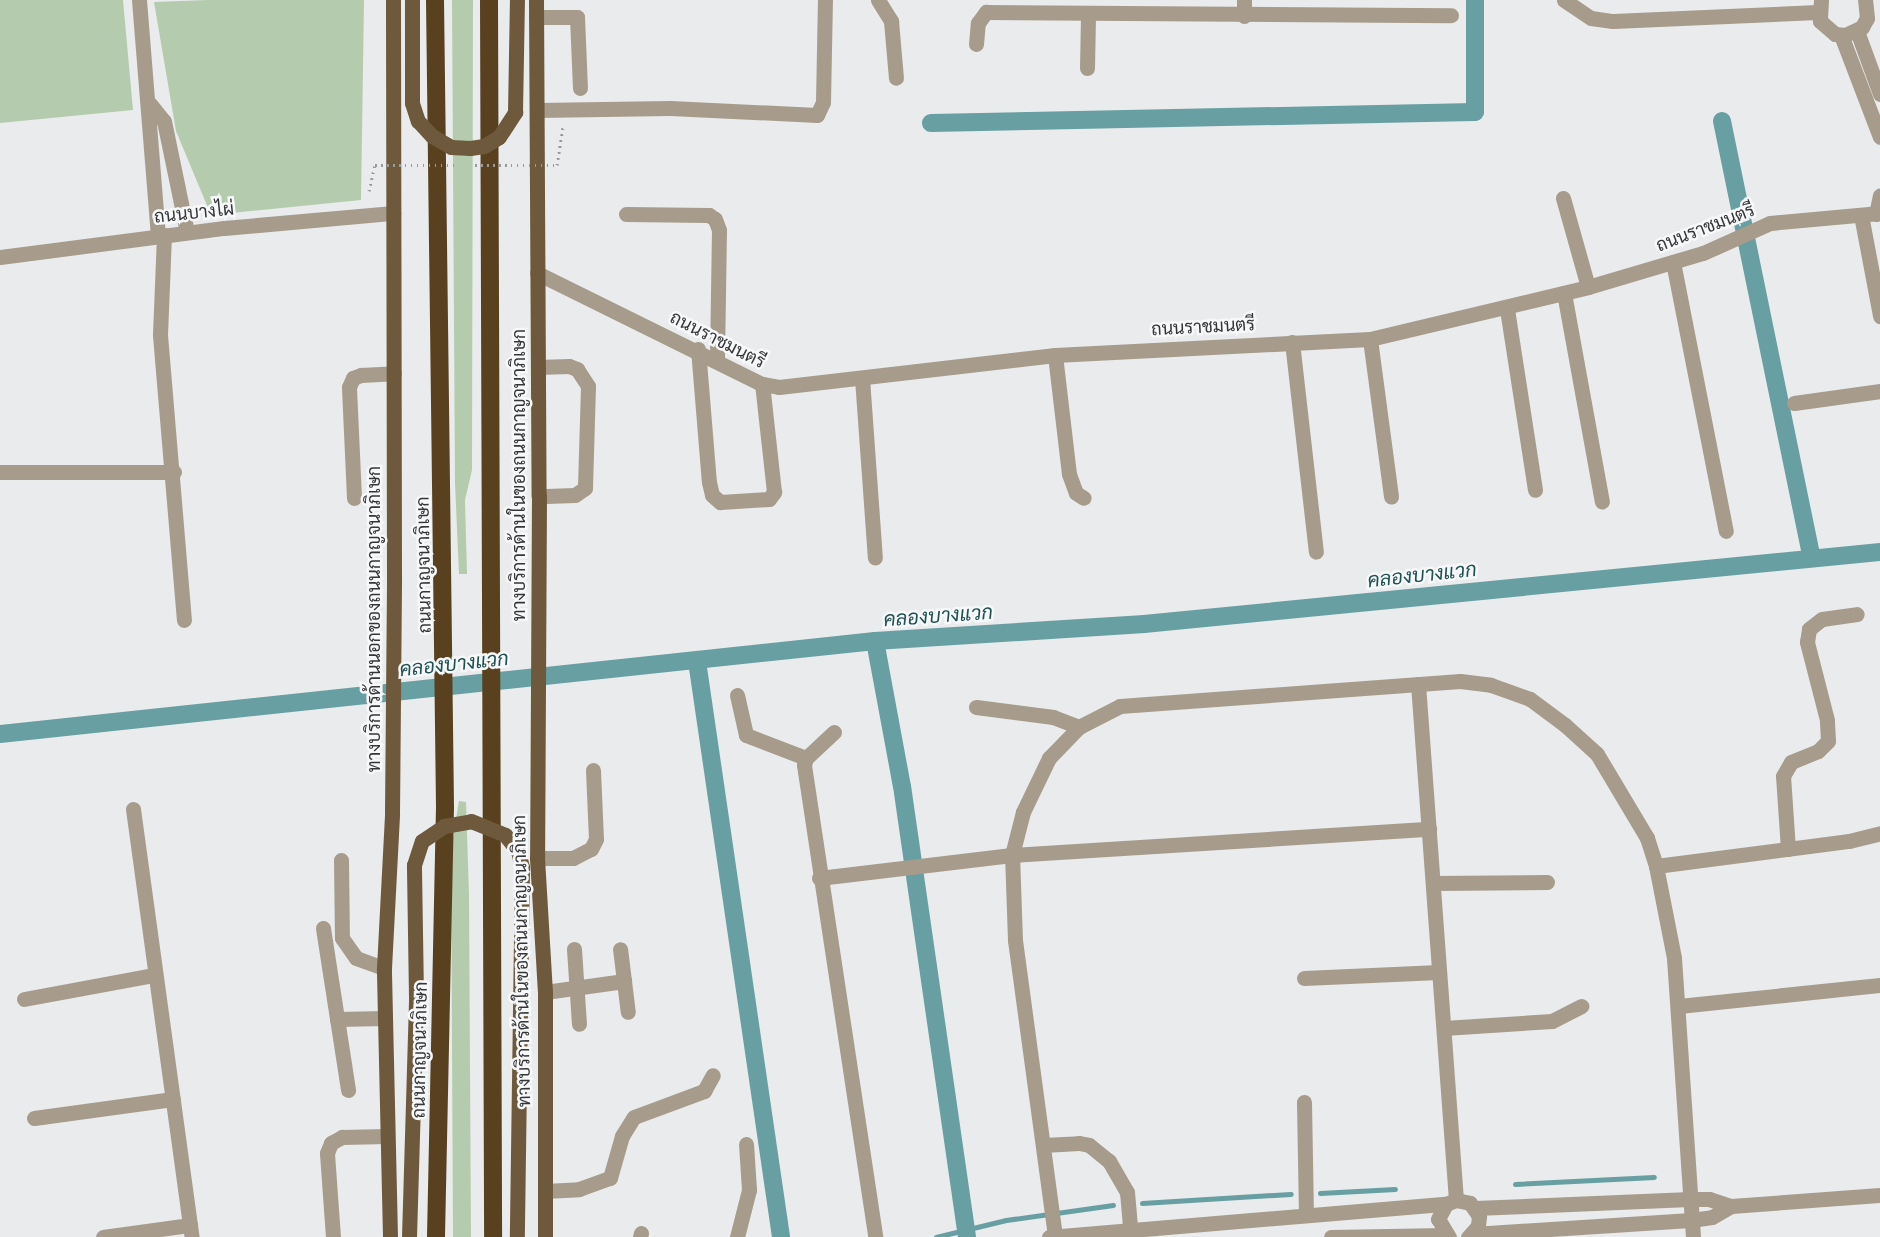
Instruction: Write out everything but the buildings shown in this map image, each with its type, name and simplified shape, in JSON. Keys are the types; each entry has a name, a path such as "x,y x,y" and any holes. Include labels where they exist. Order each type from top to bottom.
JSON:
{"highway":[{"name":"ถนนกาญจนาภิเษก","path":"435,0 445,575 445,807 436,1237"},
{"path":"489,0 493,571 493,1237"}],"main road":[{"name":"ทางบริการด้านนอกของถนนกาญจนาภิเษก","path":"390,1237 384,968 392,813 393,0"},
{"path":"412,0 412,104 418,121 432,136 451,147 470,148 484,146 499,137 515,112 518,0"},
{"name":"ทางบริการด้านในของถนนกาญจนาภิเษก","path":"536,0 539,496 537,858 545,992 545,1237"},
{"path":"409,1237 416,996 414,865 422,841 444,826 471,821 505,835 518,850 522,867 517,1237"}],"street":[{"path":"139,0 150,104 147,125 161,236 160,335 174,472 184,620"},
{"path":"537,110 670,108 817,115 823,102 825,0"},
{"path":"878,0 891,21 896,78"},
{"path":"1244,0 1244,16"},
{"path":"1263,16 1264,0"},
{"path":"1564,0 1591,18 1613,21 1819,6 1826,29 1841,34 1857,31 1867,18 1871,6"},
{"path":"976,44 978,23 986,12 1088,15 1451,15"},
{"path":"1087,68 1088,15"},
{"path":"536,16 577,17 580,88"},
{"path":"1857,31 1880,93"},
{"path":"1841,34 1880,137"},
{"path":"150,104 164,121 187,232"},
{"path":"1880,195 1872,214 1880,316"},
{"path":"1563,198 1588,287"},
{"name":"ถนนบางไผ่","path":"0,257 187,232 393,213"},
{"path":"626,214 709,215 715,219 719,230 717,359"},
{"name":"ถนนราชมนตรี","path":"537,273 717,359 762,384 778,387 1055,355 1370,339 1507,309 1588,287 1674,262 1757,227 1872,214"},
{"path":"1674,262 1725,531"},
{"path":"1564,293 1602,502"},
{"path":"1507,309 1535,490"},
{"path":"1370,339 1391,497"},
{"path":"1292,342 1316,552"},
{"path":"698,350 709,482 712,495 720,502 769,499 774,492 762,384"},
{"path":"1055,355 1069,474 1076,494 1084,498"},
{"path":"538,367 569,366 583,376 588,386 585,488 581,494 539,496"},
{"path":"354,498 349,387 353,378 361,375 394,373"},
{"path":"862,378 875,558"},
{"path":"1794,403 1880,391"},
{"path":"0,472 174,472"},
{"path":"1788,849 1783,776 1791,762 1818,751 1828,741 1827,720 1807,642 1809,629 1822,619 1857,614"},
{"path":"1693,1237 1691,1220 1690,1199 1679,1006 1656,866 1647,838 1597,754 1565,725 1530,699 1491,684 1460,681 1120,706 1079,727 1049,758 1023,813 1012,855 1015,940 1050,1198 1052,1237 1109,1234 1130,1228 1451,1202 1475,1208 1690,1199 1709,1199 1731,1206 1880,1195"},
{"path":"1331,1237 1447,1236 1438,1219 1451,1202 1444,1028 1418,684"},
{"path":"737,695 746,735 806,758"},
{"path":"976,707 1053,717 1079,727"},
{"path":"806,758 834,732"},
{"path":"806,758 819,878 876,1237"},
{"path":"537,858 573,858 591,849 596,839 593,770"},
{"path":"103,1237 191,1231 153,975 133,809"},
{"path":"819,878 1012,855 1429,829"},
{"path":"1656,866 1849,841 1880,832"},
{"path":"341,860 342,938 356,958 384,968"},
{"path":"1433,883 1547,882"},
{"path":"323,928 348,1090"},
{"path":"574,949 579,1024"},
{"path":"620,949 628,1012"},
{"path":"1304,978 1439,972"},
{"path":"24,999 153,975"},
{"path":"545,992 624,981"},
{"path":"1679,1006 1880,985"},
{"path":"1444,1028 1552,1021 1581,1006"},
{"path":"337,1019 385,1018"},
{"path":"545,1191 579,1189 610,1178 622,1136 634,1117 704,1091 713,1074"},
{"path":"34,1118 173,1099"},
{"path":"1304,1102 1306,1215"},
{"path":"333,1237 327,1153 331,1143 342,1137 387,1136"},
{"path":"1043,1145 1079,1143 1089,1145 1109,1161 1127,1192 1130,1228"},
{"path":"737,1237 749,1190 746,1144"},
{"path":"1471,1235 1691,1220 1712,1217 1731,1206"},
{"path":"1471,1235 1478,1226 1475,1208"}],"path":[{"path":"557,165 563,126"},
{"path":"369,191 375,165"}],"green space":[{"path":"0,0 123,0 133,110 0,123"},
{"path":"364,0 361,200 211,215 176,131 154,2"},
{"path":"452,0 473,0 472,470 465,500 467,574 459,574 455,483"},
{"path":"459,801 466,802 469,895 471,1237 453,1237 451,849"}],"waterway":[{"path":"931,123 1475,112 1475,0"},
{"path":"1722,121 1812,558"},
{"name":"คลองบางแวก","path":"0,734 875,641 1144,624 1880,552"},
{"path":"875,641 902,786 967,1237"},
{"path":"697,661 781,1237"},
{"path":"1515,1184 1654,1177"},
{"path":"1320,1193 1395,1189"},
{"path":"1142,1203 1291,1194"},
{"path":"936,1237 1006,1220 1113,1205"}]}
